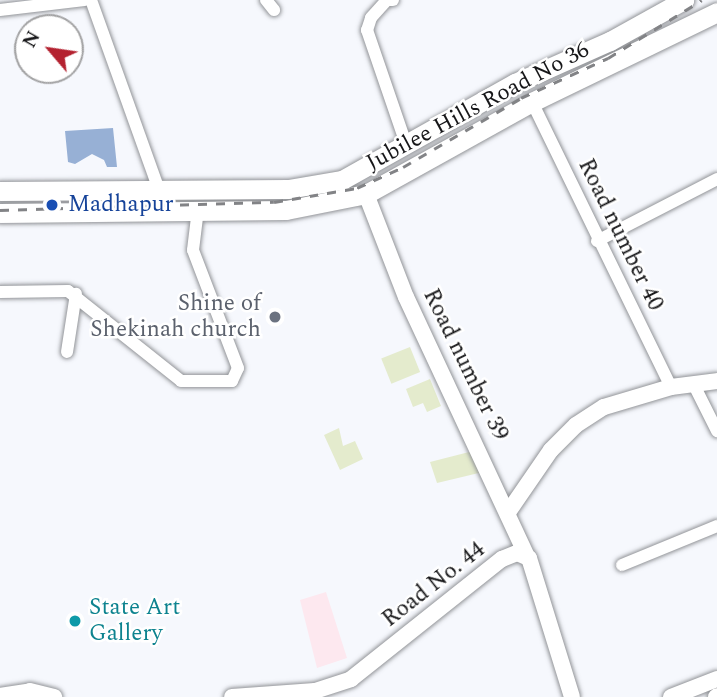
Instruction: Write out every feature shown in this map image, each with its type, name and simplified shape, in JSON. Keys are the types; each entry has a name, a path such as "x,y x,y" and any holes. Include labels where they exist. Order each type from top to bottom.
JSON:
{"main road":[{"name":"Jubilee Hills Road No 36","path":"0,191 316,185 360,173 515,83 610,41 684,0"},
{"name":"Jubilee Hills Road No 36","path":"0,213 286,210 366,194 435,159 532,102 717,12"},
{"path":"424,136 435,159"}],"street":[{"path":"0,10 84,0"},
{"path":"91,0 159,190"},
{"path":"394,0 379,9 367,30 407,147"},
{"name":"Road number 40","path":"532,102 597,241 671,387"},
{"path":"597,241 717,179"},
{"name":"Road number 39","path":"366,194 406,297 509,511 526,554"},
{"path":"0,292 54,290 76,294 157,366 181,381 232,381 238,368 193,250 198,212"},
{"path":"67,352 76,294"},
{"path":"509,511 551,450 576,425 604,407 671,387 717,382"},
{"path":"693,383 717,431"},
{"path":"622,565 717,526"},
{"path":"526,554 572,697"},
{"name":"Road No. 44","path":"232,697 315,691 351,679 502,559 526,554"},
{"path":"671,697 717,680"},
{"path":"688,697 717,686"},
{"path":"0,696 21,691 54,697"}],"shaded area":[{"path":"326,592 347,658 317,668 300,600"}],"green space":[{"path":"410,347 420,372 391,384 381,359"},
{"path":"430,379 441,406 427,412 423,403 413,407 406,389"},
{"path":"339,428 343,446 355,441 363,459 340,470 324,435"},
{"path":"473,451 483,472 437,483 430,462"}],"water":[{"path":"113,128 117,167 107,167 104,160 92,154 75,164 68,162 65,131"}],"railway":[{"path":"0,210 274,202 357,188 403,167 521,98 608,58 702,0"}],"place":[{"name":"Madhapur","path":"52,205"},
{"name":"Shine of Shekinah church","path":"275,317"},
{"name":"State Art Gallery","path":"75,621"}]}
